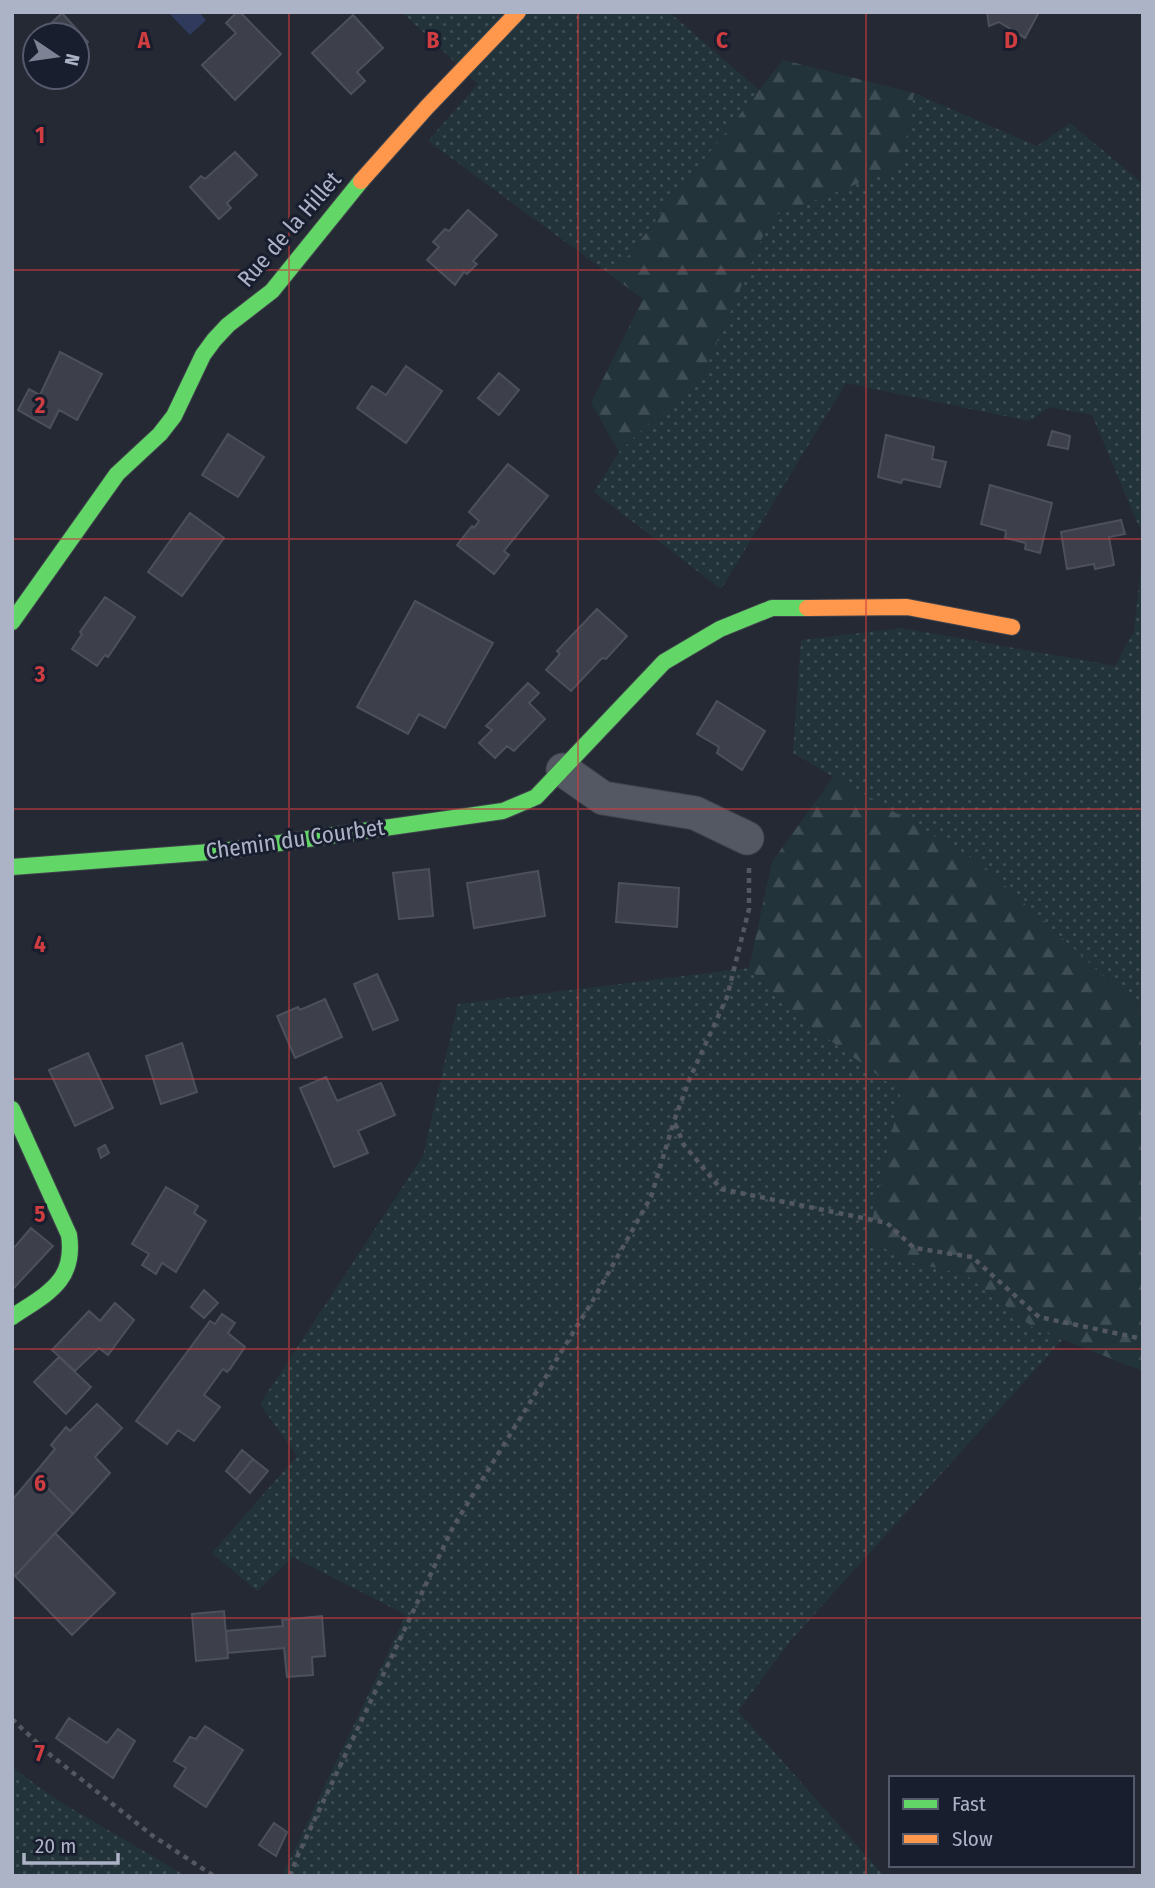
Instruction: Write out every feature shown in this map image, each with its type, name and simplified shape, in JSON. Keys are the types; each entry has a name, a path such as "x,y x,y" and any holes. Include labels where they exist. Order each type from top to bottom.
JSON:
{"street":[{"name":"Rue de la Hillet","path":"12,622 117,474 160,434 174,416 203,355 214,340 228,325 272,291 351,193 427,107 518,12"},
{"name":"Chemin du Courbet","path":"12,867 223,851 503,811 536,797 664,662 720,629 772,608 907,607 1012,627"},
{"path":"563,770 603,798 695,813 747,838"},
{"path":"12,1109 69,1235 72,1256 66,1275 12,1317"}],"path":[{"path":"290,1876 453,1527 592,1302 651,1197 690,1078 727,997 749,909 747,838"},
{"path":"674,1122 684,1145 721,1189 887,1223 914,1248 972,1257 1039,1317 1143,1339"},
{"path":"12,1719 48,1753 153,1836 214,1876"}],"green space":[{"path":"402,12 669,12 759,90 612,276 428,141 478,84"},
{"path":"783,60 914,93 901,167 771,217 706,368 619,452 591,403 643,299 612,276"},
{"path":"914,93 1037,146 1070,123 1143,184 1143,536 1092,415 1050,407 1029,421 846,383 721,589 594,492 619,452 706,368 771,217 901,167"},
{"path":"1143,548 1143,1013 983,865 793,753 801,640 902,628 1115,666 1134,631"},
{"path":"834,776 983,865 1143,1013 1143,1371 1035,1329 965,1274 908,1262 868,1238 901,1092 794,1014 749,968 772,862"},
{"path":"749,968 794,1014 901,1092 868,1238 908,1262 965,1274 1035,1329 1062,1340 791,1640 738,1711 884,1876 282,1876 406,1615 293,1557 257,1591 212,1553 297,1456 260,1404 423,1156 458,1004"},
{"path":"12,1767 57,1800 186,1876 12,1876"}],"water":[{"path":"168,12 199,12 206,20 190,35"}],"building":[{"path":"237,12 281,54 235,100 202,65 236,33 226,23"},
{"path":"987,12 1039,12 1025,38 999,22 989,26"},
{"path":"62,13 69,21 53,21"},
{"path":"353,15 383,48 357,72 365,81 351,94 312,53"},
{"path":"235,152 257,175 227,203 231,208 219,219 190,187 201,176 205,179"},
{"path":"468,210 497,235 473,261 477,264 467,274 464,272 455,285 427,260 439,247 433,242 445,229 449,231"},
{"path":"60,352 102,374 77,420 59,410 50,428 18,410 29,389 40,395"},
{"path":"406,366 442,391 406,443 357,408 372,386 386,395"},
{"path":"499,373 519,390 499,415 478,398"},
{"path":"1052,431 1070,436 1068,449 1048,445"},
{"path":"228,434 264,457 238,497 202,475"},
{"path":"886,435 934,447 932,459 946,462 940,487 903,479 901,483 878,477"},
{"path":"508,464 548,496 504,551 509,555 494,574 457,545 479,521 469,512"},
{"path":"990,485 1052,503 1040,553 1025,549 1026,543 1005,538 1006,531 981,524"},
{"path":"190,513 224,538 182,596 148,572"},
{"path":"1121,520 1125,534 1109,537 1114,565 1095,569 1094,564 1067,569 1061,532"},
{"path":"105,597 135,617 108,657 105,655 97,666 72,649 82,634 80,632"},
{"path":"415,601 493,643 445,728 419,714 408,734 357,707"},
{"path":"597,609 627,636 571,691 546,670 560,654 557,651"},
{"path":"528,683 539,693 529,703 545,719 514,751 507,746 495,758 479,743 492,730 486,726"},
{"path":"717,701 765,731 742,770 717,753 719,747 697,734"},
{"path":"429,869 433,916 399,919 393,873"},
{"path":"538,871 545,916 474,928 467,883"},
{"path":"619,883 679,888 677,927 616,922"},
{"path":"377,974 398,1020 373,1030 354,984"},
{"path":"325,999 342,1037 295,1058 277,1016"},
{"path":"182,1043 197,1092 161,1104 146,1056"},
{"path":"88,1053 113,1108 75,1126 49,1070"},
{"path":"326,1077 337,1101 381,1083 395,1115 358,1131 368,1153 334,1167 300,1088"},
{"path":"105,1145 109,1153 101,1158 98,1149"},
{"path":"166,1187 198,1206 194,1213 206,1221 176,1272 162,1263 156,1274 142,1265 149,1254 132,1244"},
{"path":"31,1228 53,1246 12,1290 12,1250"},
{"path":"204,1290 218,1303 204,1318 191,1307"},
{"path":"115,1303 134,1320 108,1355 99,1348 75,1371 52,1350 89,1311 100,1321"},
{"path":"222,1314 235,1323 228,1333 245,1347 230,1369 227,1372 223,1369 204,1395 220,1407 194,1441 178,1430 167,1444 136,1421 210,1321 215,1324"},
{"path":"59,1357 91,1387 66,1414 34,1382"},
{"path":"97,1404 122,1428 95,1457 110,1473 73,1514 34,1474 55,1449 51,1445 66,1427 70,1431"},
{"path":"242,1450 253,1459 236,1480 226,1471"},
{"path":"253,1459 268,1471 250,1493 236,1480"},
{"path":"34,1474 73,1514 15,1576 12,1573 12,1500"},
{"path":"55,1533 115,1593 72,1635 15,1576"},
{"path":"224,1611 228,1658 196,1661 192,1614"},
{"path":"322,1616 325,1656 312,1657 313,1675 287,1677 284,1648 228,1653 226,1631 283,1626 282,1620"},
{"path":"69,1718 107,1743 118,1729 135,1741 113,1778 56,1738"},
{"path":"205,1726 243,1750 206,1807 174,1786 186,1768 174,1761 190,1737 196,1739"},
{"path":"274,1823 287,1832 276,1856 259,1845"}],"traffic: fast":[{"path":"12,622 117,474 160,434 174,416 203,355 214,340 228,325 272,291 361,181"},
{"path":"12,867 223,851 503,811 536,797 664,662 720,629 772,608 807,608"},
{"path":"12,1109 69,1235 70,1251 68,1264 56,1285 12,1317"}],"traffic: slow":[{"path":"361,181 518,12"},
{"path":"807,608 907,607 1012,627"}]}
